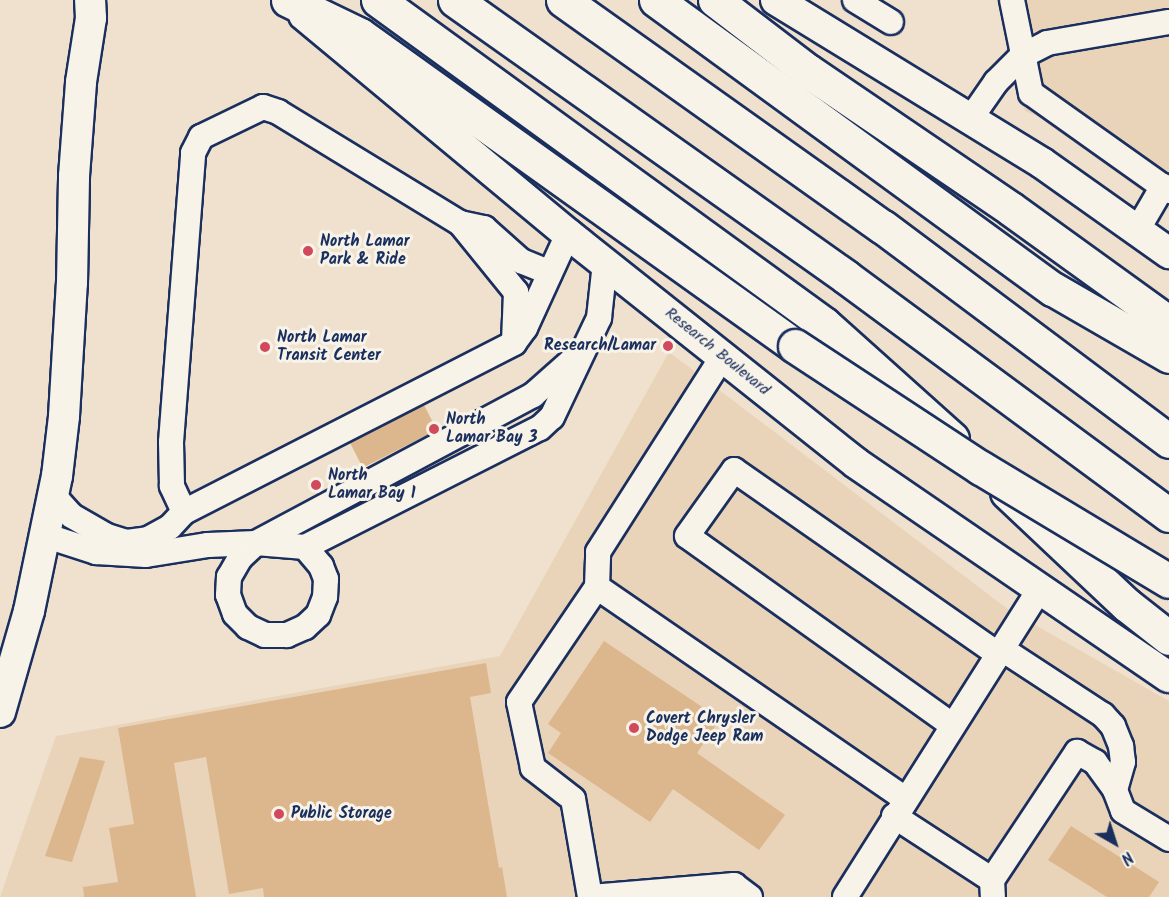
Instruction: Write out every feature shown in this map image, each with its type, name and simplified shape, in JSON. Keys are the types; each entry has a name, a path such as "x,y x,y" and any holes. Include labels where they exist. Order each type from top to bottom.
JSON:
{"highway":[{"path":"287,0 360,35 795,346 981,468 1169,581"},
{"path":"378,0 824,324 910,399 1127,605 1169,638"},
{"path":"455,0 846,277 1169,515"},
{"path":"562,0 883,227 1169,441"},
{"path":"656,0 1053,289 1169,356"},
{"path":"715,0 808,71 1011,209 1169,323"}],"main road":[{"name":"Research Boulevard","path":"287,0 568,234 856,463 1169,677"},
{"path":"776,0 971,118 1138,229 1169,253"},
{"path":"0,712 29,611 47,536 64,416 72,283 74,177 81,82 95,6"}],"lane":[{"path":"855,0 891,22"},
{"path":"1012,0 1031,93 1166,189 1138,229"},
{"path":"971,118 996,82 1022,56 1047,43 1169,22"},
{"path":"184,512 172,486 171,442 193,153 201,137 263,106 278,112 460,223 516,292 514,344"},
{"path":"460,223 484,228 521,261 550,273"},
{"path":"53,495 72,516 88,527 127,542 148,538 162,531 184,512 514,344 525,328 568,234"},
{"path":"47,536 96,552 146,555 208,545 256,543 305,547 540,428 552,417 599,318 605,263"},
{"path":"305,547 321,566 326,579 325,597 318,615 305,627 286,636 266,635 248,627 236,614 228,595 229,577 240,558 256,543 533,395 581,352"},
{"path":"722,357 598,552 597,587 519,702 532,768 573,799 591,897 734,885 750,897"},
{"path":"952,725 687,536 734,470 1000,651 1102,715 1113,726 1121,746 1123,762 1115,790"},
{"path":"597,587 900,807 993,889 1073,754 1077,752 1095,762 1115,790 1123,811 1169,839"},
{"path":"845,897 952,725 1040,590"}],"shaded area":[{"path":"1005,0 1169,0 1169,210 1037,116 1025,111"},
{"path":"669,352 1009,610 1169,701 1169,897 0,897 56,736 500,656"}],"building":[{"path":"424,405 437,430 363,468 350,443"},
{"name":"Covert Chrysler Dodge Jeep Ram","path":"604,641 720,719 697,753 785,815 759,850 673,789 650,822 548,753 561,733 548,724"},
{"name":"Public Storage","path":"486,663 491,693 470,697 499,868 502,867 507,897 264,897 263,888 229,894 206,757 174,763 196,897 84,897 83,887 118,882 109,828 134,824 118,728"},
{"path":"80,757 105,761 72,862 45,856"},
{"path":"1071,826 1159,882 1149,897 1107,897 1048,860"}],"place":[{"name":"North Lamar Park & Ride","path":"308,251"},
{"name":"Research/Lamar","path":"668,346"},
{"name":"North Lamar Transit Center","path":"265,347"},
{"name":"North Lamar Bay 3","path":"434,429"},
{"name":"North Lamar Bay 1","path":"316,485"},
{"name":"Covert Chrysler Dodge Jeep Ram","path":"634,728"},
{"name":"Public Storage","path":"279,814"}]}
